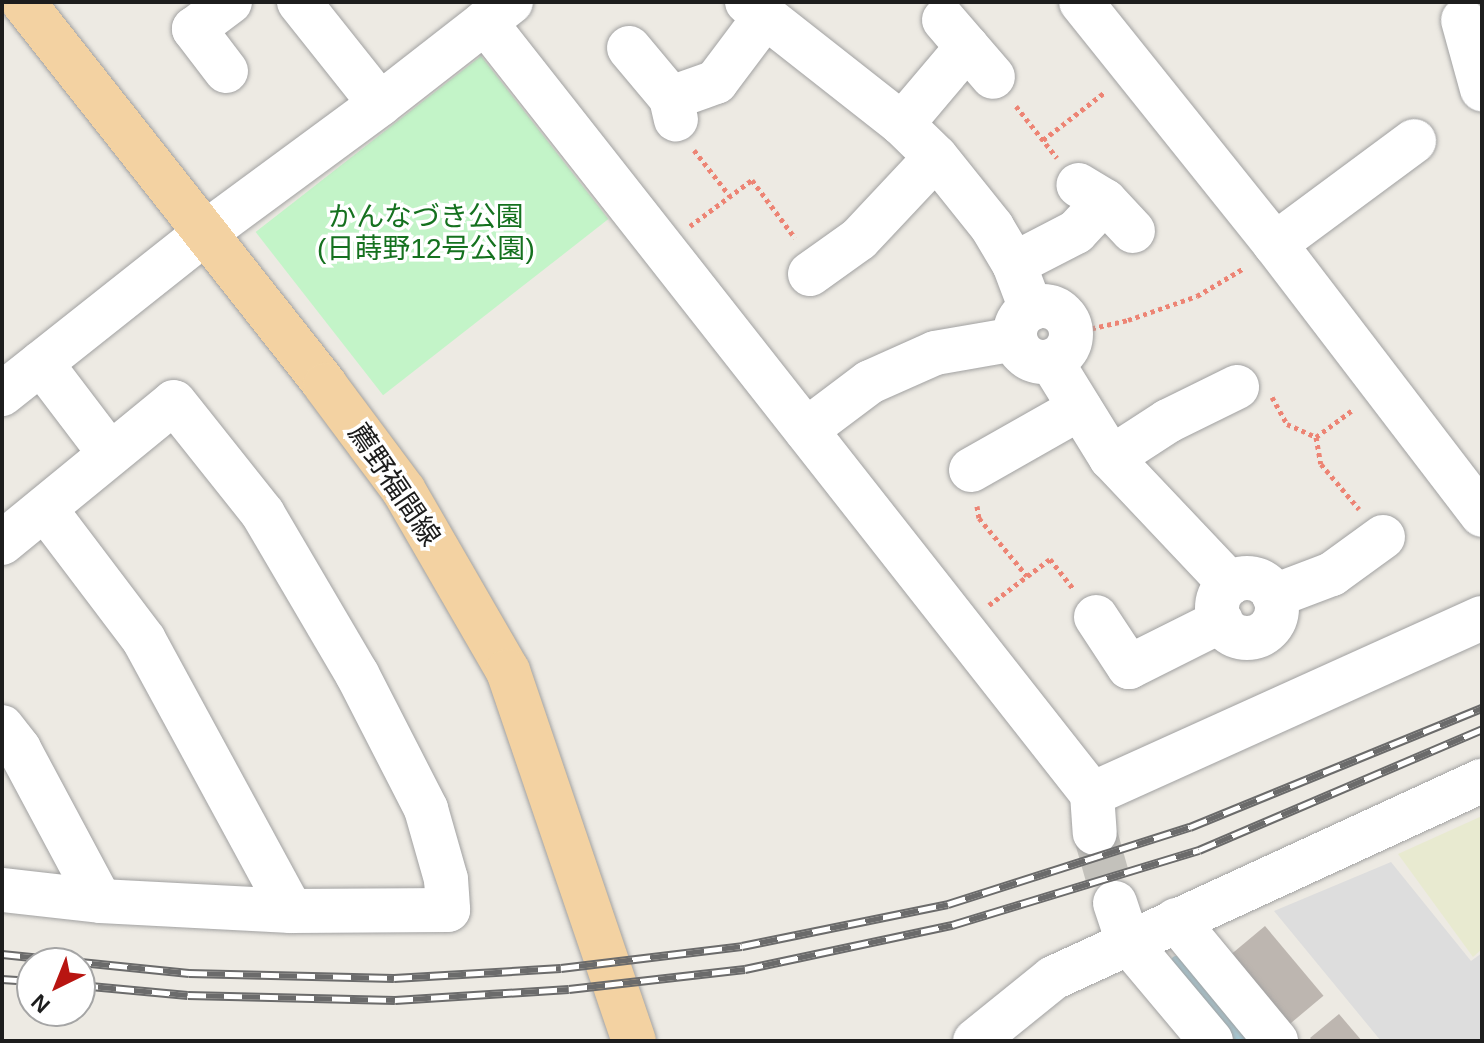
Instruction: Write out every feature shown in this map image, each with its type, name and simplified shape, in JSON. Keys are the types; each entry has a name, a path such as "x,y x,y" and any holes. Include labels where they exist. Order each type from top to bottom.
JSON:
{"main road":[{"name":"薦野福間線","path":"23,2 404,491 508,671 634,1041"}],"street":[{"path":"226,71 194,29 230,2"},
{"path":"1081,2 1275,244 1482,515"},
{"path":"305,4 380,104"},
{"path":"629,48 674,108 716,82 756,10 902,124 936,157 992,227 1014,264 1042,335 1080,408 1111,458 1225,603"},
{"path":"2,394 205,233 498,12 663,247 961,627 1093,814 1482,618"},
{"path":"1462,19 1482,89"},
{"path":"902,124 968,48"},
{"path":"1275,244 1414,141"},
{"path":"811,276 859,239 936,157"},
{"path":"1014,264 1076,232 1105,206"},
{"path":"806,430 870,382 935,353 1042,335"},
{"path":"41,363 110,454"},
{"path":"1111,458 1168,421 1237,387"},
{"path":"2,543 174,402 263,514 357,674 426,809 446,879 448,910 291,911 100,901 2,890"},
{"path":"971,470 1080,408"},
{"path":"45,509 144,640 291,911"},
{"path":"1096,617 1129,667 1225,603 1250,579 1268,587 1274,596 1332,574 1383,537"},
{"path":"2,727 19,749 100,901"},
{"path":"975,1041 1121,922 1176,920 1482,781"},
{"path":"1176,920 1276,1041"},
{"path":"1121,922 1211,1041"}],"path":[{"path":"968,48 1043,140 1105,206"},
{"path":"1043,140 1134,69"},
{"path":"674,108 702,164 730,196"},
{"path":"663,247 752,180 794,234 811,276"},
{"path":"1042,335 1128,320 1197,296 1275,244"},
{"path":"1237,387 1267,388 1287,424 1316,437"},
{"path":"1316,437 1382,387"},
{"path":"1316,437 1321,464 1383,537"},
{"path":"971,470 979,518 1027,576"},
{"path":"961,627 1050,559 1096,617"}],"green space":[{"name":"かんなづき公園 (日蒔野12号公園)","path":"481,56 608,219 383,395 256,232"},
{"path":"1482,816 1482,949 1473,957 1398,854"}],"shaded area":[{"path":"1391,862 1471,961 1482,953 1480,1041 1381,1041 1274,911"}],"building":[{"path":"1265,926 1323,996 1287,1027 1228,957"},
{"path":"1339,1014 1362,1041 1313,1041 1310,1038"}],"waterway":[{"path":"1176,961 1242,1041"}],"tunnel":[{"path":"1095,833 1115,903"}],"railway":[{"path":"2,954 189,973 394,978 561,968 742,946 948,904 1190,827 1482,708"},
{"path":"96,986 188,995 395,1000 569,989 745,969 952,925 1199,850 1482,729"},
{"path":"2,979 16,980"}]}
